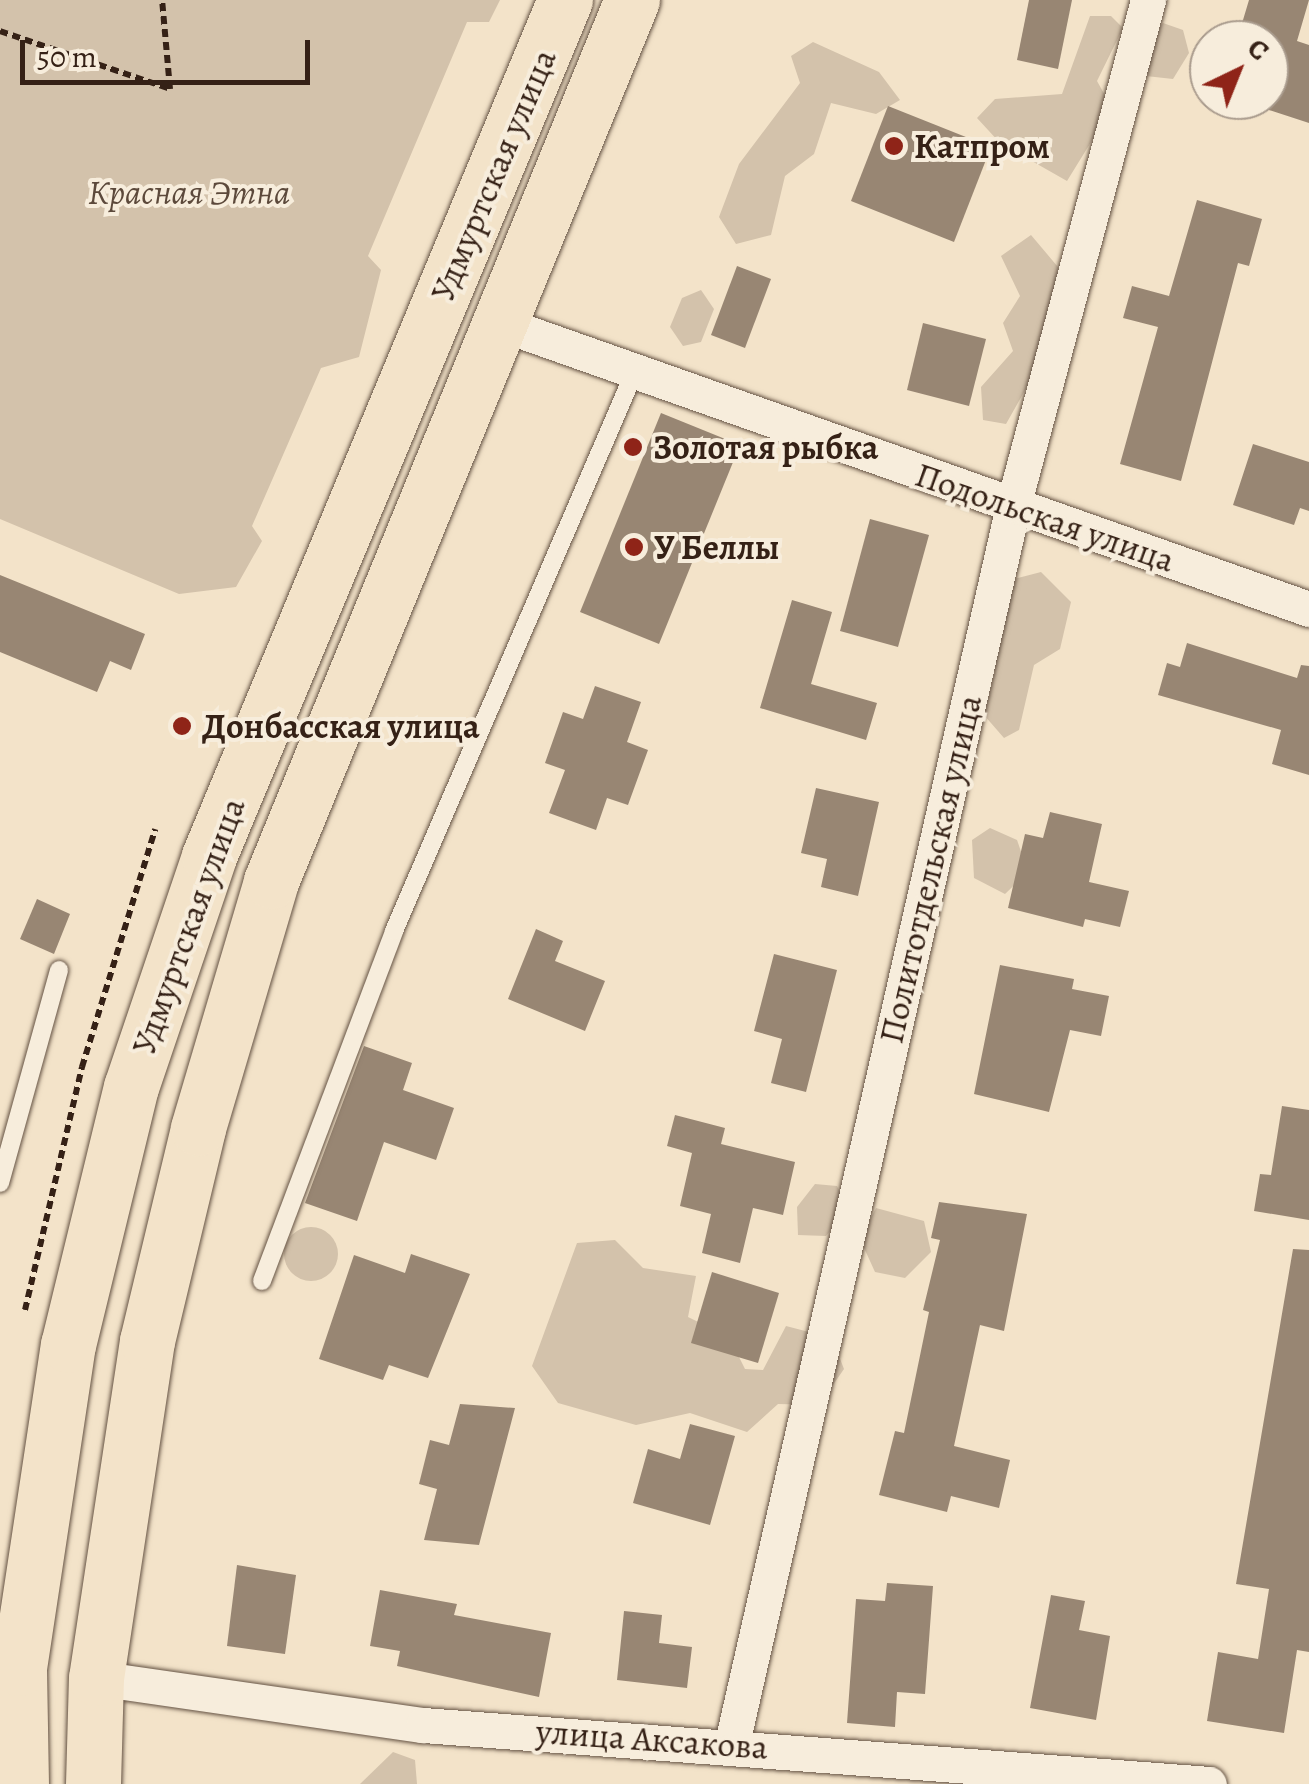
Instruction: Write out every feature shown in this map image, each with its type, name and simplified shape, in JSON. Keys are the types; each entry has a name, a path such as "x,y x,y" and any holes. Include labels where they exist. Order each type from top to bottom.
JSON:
{"main road":[{"name":"Удмуртская улица","path":"21,1784 19,1668 68,1344 131,1087 209,856 566,0"},
{"name":"Удмуртская улица","path":"93,1784 96,1678 148,1341 198,1128 271,881 632,0"},
{"path":"19,1668 96,1678"}],"street":[{"name":"Политотдельская улица","path":"732,1742 1012,506 1148,0"},
{"name":"Подольская улица","path":"499,323 1309,608"},
{"name":"улица Аксакова","path":"96,1678 423,1725 732,1742 916,1771 1209,1784"}],"lane":[{"path":"262,1281 394,930 635,372"},
{"path":"0,1183 59,970"}],"path":[{"path":"0,31 170,88 162,0"}],"green space":[{"name":"Красная Этна","path":"0,0 500,0 489,22 467,22 368,256 381,270 359,357 321,368 252,526 262,541 236,587 179,594 0,519"},
{"path":"1090,16 1111,16 1123,28 1097,81 1112,108 1067,181 1000,143 977,118 995,99 1062,94"},
{"path":"1163,23 1183,30 1189,53 1173,79 1146,76 1141,44"},
{"path":"813,42 879,72 900,100 876,114 831,103 814,154 785,176 771,235 736,244 719,217 739,164 800,83 791,56"},
{"path":"1031,235 1058,267 1054,339 1006,424 983,420 981,387 1013,351 1003,323 1020,296 1001,256"},
{"path":"701,290 714,309 701,342 683,346 670,327 682,298"},
{"path":"1041,572 1071,602 1060,649 1034,665 1019,730 1004,738 984,715 995,671 976,641 1007,581"},
{"path":"990,828 1017,840 1028,872 1005,894 974,878 972,840"},
{"path":"815,1184 837,1186 848,1209 826,1236 798,1235 797,1207"},
{"path":"876,1208 924,1221 931,1252 905,1278 875,1272 860,1239"},
{"path":"311,1227 330,1235 338,1254 330,1273 311,1281 292,1273 284,1254 292,1235"},
{"path":"615,1240 643,1268 696,1276 688,1317 729,1337 745,1369 763,1370 786,1326 832,1338 844,1369 819,1405 778,1404 747,1432 690,1413 636,1425 558,1403 532,1366 577,1243"},
{"path":"393,1752 415,1760 417,1784 360,1784"}],"building":[{"path":"1029,0 1072,0 1058,69 1017,60"},
{"path":"1249,0 1309,0 1297,41 1309,45 1309,123 1289,116 1289,20 1243,20"},
{"path":"888,106 991,147 954,242 851,201"},
{"path":"1197,200 1262,219 1249,266 1238,263 1181,481 1120,464 1158,327 1123,318 1132,286 1169,296"},
{"path":"737,266 771,279 745,348 711,335"},
{"path":"923,323 986,339 969,406 907,390"},
{"name":"Золотая рыбка","path":"661,413 740,445 659,644 580,612"},
{"path":"1253,444 1309,462 1309,511 1300,508 1294,525 1233,505"},
{"path":"870,519 929,535 898,647 840,631"},
{"path":"0,575 145,634 131,670 110,661 97,692 0,652"},
{"path":"792,600 832,612 811,684 877,703 866,740 760,708"},
{"path":"1187,643 1297,678 1301,665 1309,666 1309,775 1272,764 1281,730 1158,695 1167,663 1180,667"},
{"path":"595,686 641,702 627,742 648,750 628,805 607,798 596,830 549,813 565,770 545,763 563,712 583,719"},
{"path":"816,788 879,802 858,896 821,887 827,859 801,853"},
{"path":"1050,812 1102,824 1089,882 1129,891 1120,927 1085,919 1083,927 1008,908 1025,834 1043,838"},
{"path":"37,899 70,914 54,954 20,939"},
{"path":"536,929 563,941 555,961 605,981 585,1031 508,999"},
{"path":"774,954 837,970 806,1092 771,1083 782,1039 754,1031"},
{"path":"1000,965 1074,979 1072,989 1109,996 1101,1036 1070,1030 1049,1112 974,1094"},
{"path":"364,1046 412,1063 403,1090 454,1108 436,1160 384,1142 357,1221 305,1203"},
{"path":"1282,1106 1309,1110 1309,1220 1254,1211 1260,1174 1271,1175"},
{"path":"675,1115 725,1128 721,1144 795,1162 783,1215 753,1208 740,1263 702,1253 711,1214 680,1206 692,1153 667,1146"},
{"path":"939,1202 1027,1214 1004,1331 980,1325 954,1446 1010,1460 999,1508 951,1496 947,1512 879,1495 895,1431 904,1433 929,1312 923,1310 940,1240 931,1238"},
{"path":"1293,1249 1309,1250 1309,1652 1297,1650 1284,1733 1207,1721 1218,1652 1258,1659 1269,1589 1236,1584"},
{"path":"411,1254 470,1274 428,1378 389,1365 383,1380 319,1359 354,1255 405,1273"},
{"path":"712,1272 779,1293 758,1363 691,1343"},
{"path":"460,1404 515,1408 479,1545 424,1540 437,1489 419,1484 430,1440 449,1445"},
{"path":"690,1424 735,1436 710,1525 633,1503 648,1449 680,1459"},
{"path":"237,1565 296,1575 285,1654 227,1646"},
{"path":"887,1583 933,1586 925,1694 897,1692 895,1727 847,1723 856,1599 885,1601"},
{"path":"380,1590 457,1604 454,1615 551,1633 539,1697 397,1666 400,1651 370,1646"},
{"path":"1051,1595 1085,1601 1079,1630 1110,1636 1096,1720 1030,1708"},
{"path":"624,1611 662,1615 659,1643 692,1647 687,1688 617,1680"}],"place":[{"name":"Катпром","path":"894,146"},
{"name":"Золотая рыбка","path":"633,447"},
{"name":"У Беллы","path":"634,547"},
{"name":"Донбасская улица","path":"182,726"}]}
